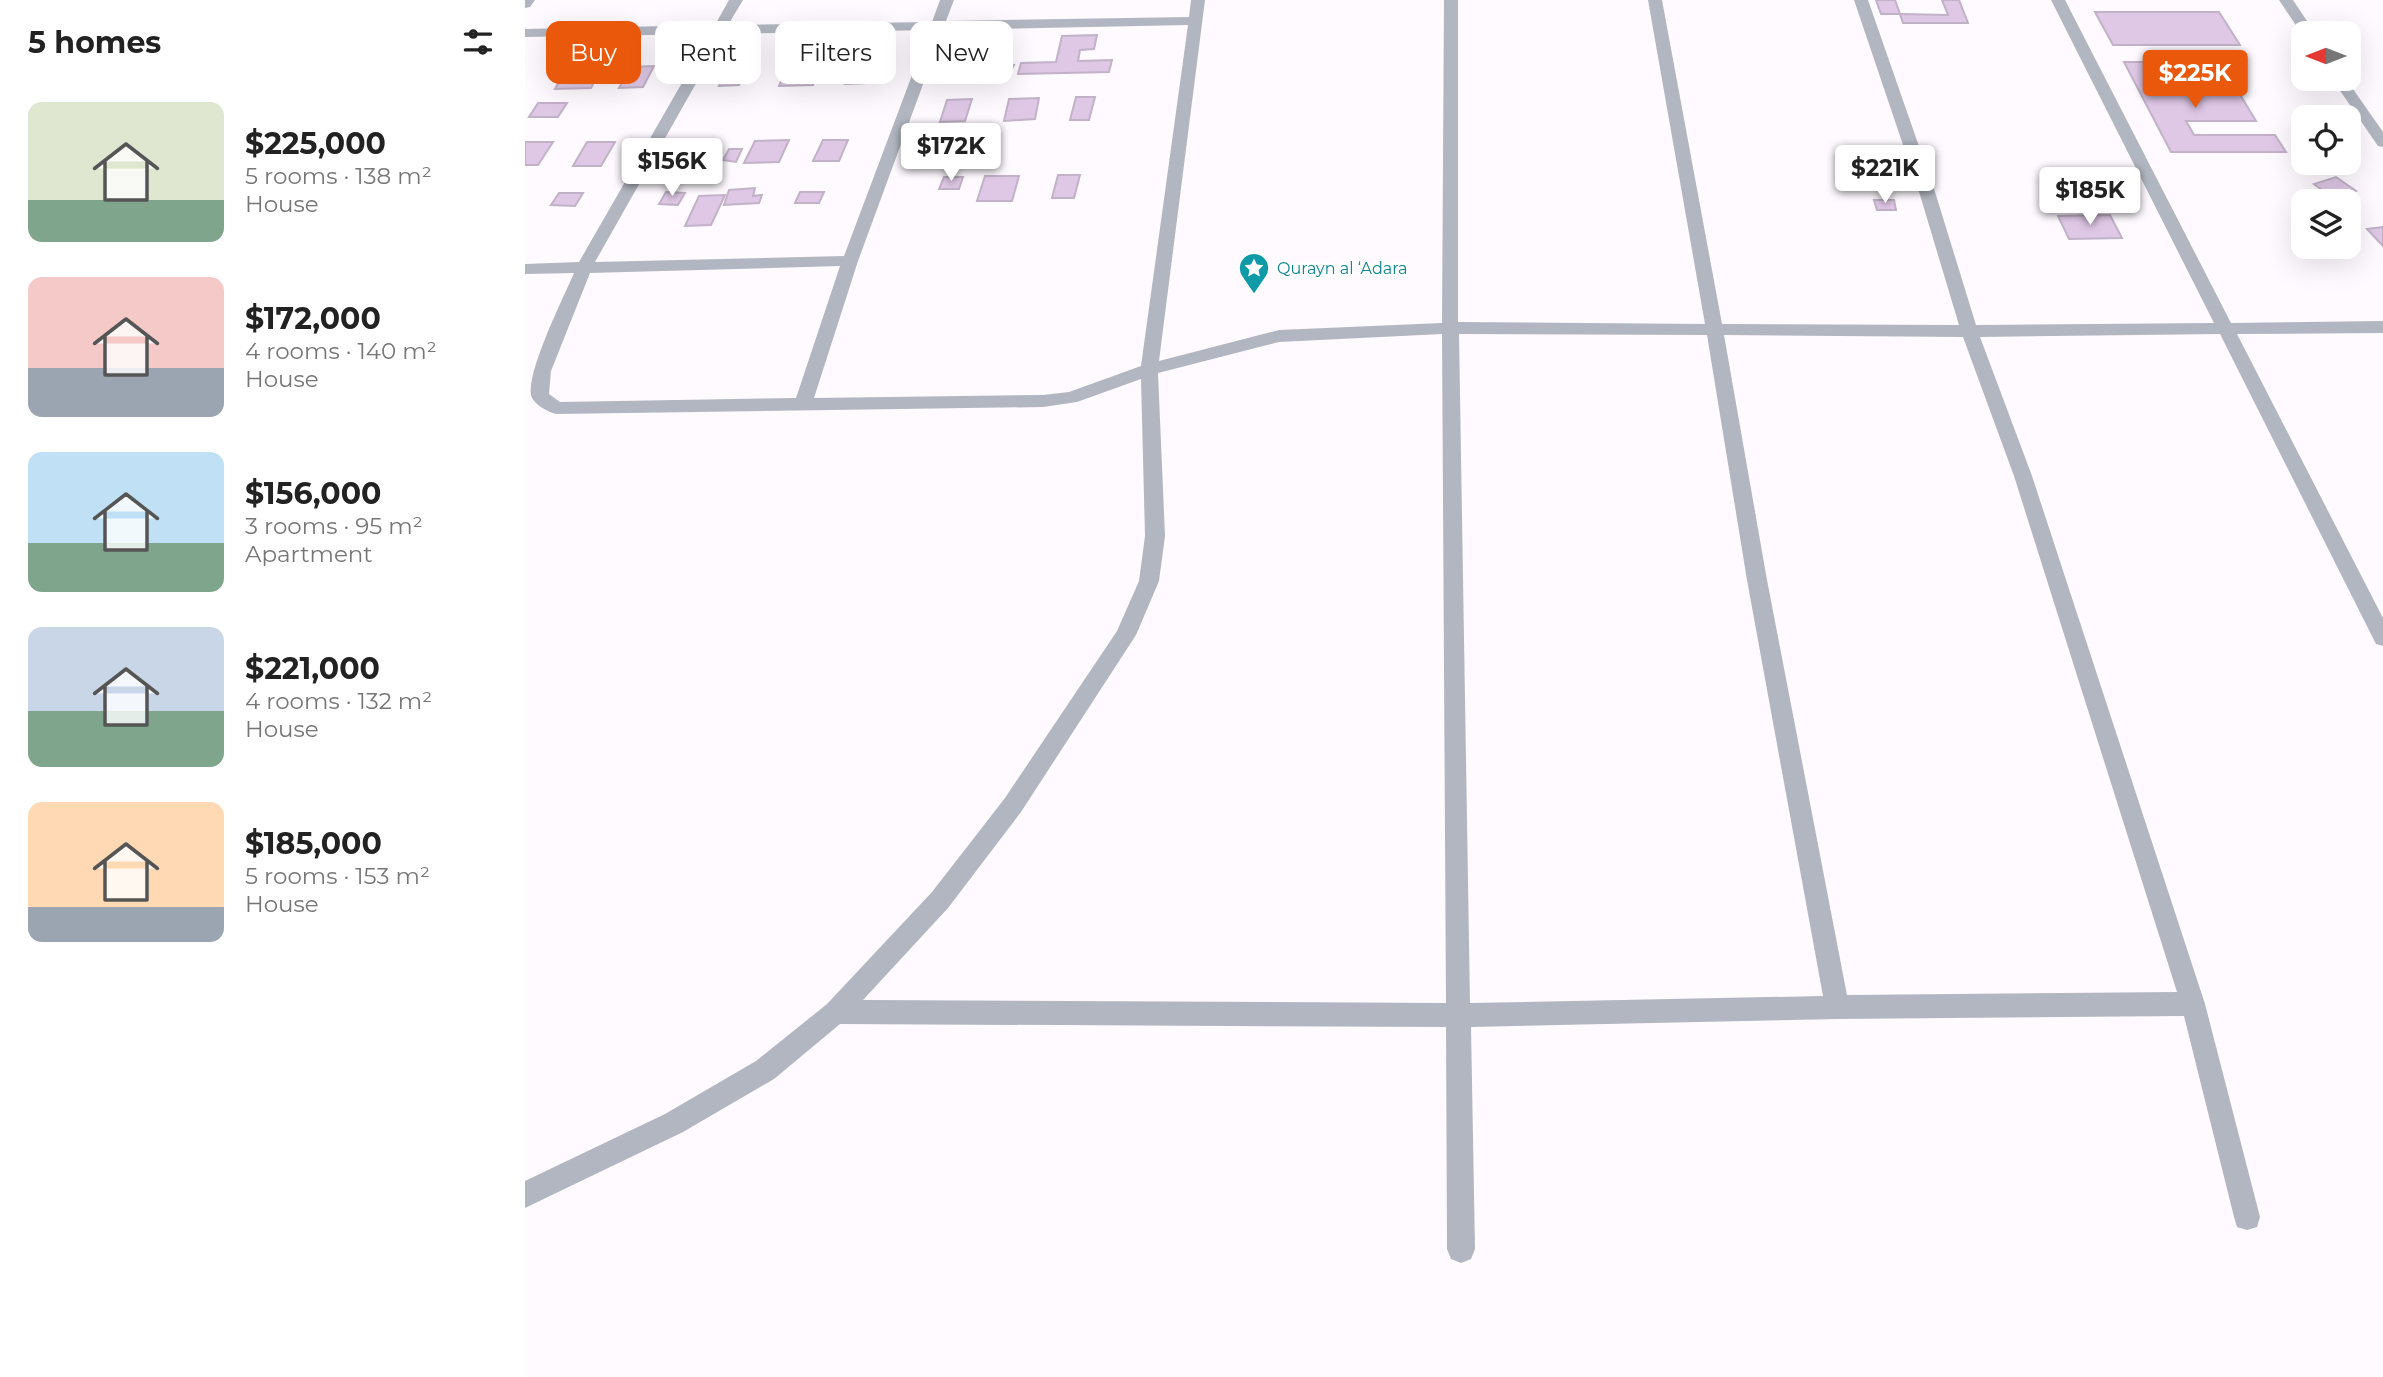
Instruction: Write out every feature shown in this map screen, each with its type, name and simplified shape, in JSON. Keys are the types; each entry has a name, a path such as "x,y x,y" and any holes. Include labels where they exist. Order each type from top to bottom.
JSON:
{"street":[{"path":"525,4 528,0"},
{"path":"724,21 736,0"},
{"path":"939,21 947,0"},
{"path":"525,1195 674,1123 765,1070 836,1012 940,900 1013,805 1126,635 1149,581 1155,536 1149,369 1198,0"},
{"path":"1451,0 1450,328 1461,1249"},
{"path":"1655,0 1757,580 1837,1007"},
{"path":"1861,0 1928,195 1969,331 2023,476 2193,1004 2247,1217"},
{"path":"2058,0 2383,638"},
{"path":"2286,0 2300,21"},
{"path":"1013,24 1194,21"},
{"path":"761,28 910,26"},
{"path":"525,33 655,30"},
{"path":"689,84 584,268 542,371 540,396 556,408 1043,401 1071,398 1149,369 1279,336 1450,328 1969,331 2383,327"},
{"path":"802,406 850,261 916,84"},
{"path":"2347,91 2383,143"},
{"path":"525,269 850,261"},
{"path":"836,1012 1458,1015 1837,1007 2193,1004"}],"building":[{"path":"1876,0 1895,0 1900,14 1881,14"},
{"path":"1942,0 1959,0 1968,23 1903,23 1900,14 1948,15"},
{"path":"2095,12 2219,12 2240,45 2113,45"},
{"path":"1097,35 1094,49 1080,50 1078,61 1112,60 1109,72 1018,74 1021,63 1056,62 1062,36"},
{"path":"2124,62 2182,62 2194,83 2233,83 2256,121 2186,121 2194,135 2275,135 2286,152 2171,152"},
{"path":"654,66 643,87 619,88 621,84 641,84 641,67"},
{"path":"558,84 593,84 591,88 555,89"},
{"path":"780,84 813,84 813,85 779,86"},
{"path":"1076,97 1095,97 1089,120 1070,120"},
{"path":"1039,98 1035,119 1004,121 1009,99"},
{"path":"972,99 965,121 940,122 947,100"},
{"path":"538,103 567,103 558,117 529,117"},
{"path":"707,140 699,162 682,164 690,142"},
{"path":"789,140 779,162 744,163 755,141"},
{"path":"823,140 848,140 839,161 813,161"},
{"path":"525,142 553,142 538,165 525,165"},
{"path":"587,142 615,142 601,166 573,166"},
{"path":"729,149 742,149 736,162 723,160"},
{"path":"1058,175 1080,175 1074,198 1052,198"},
{"path":"985,176 1019,176 1012,201 977,201"},
{"path":"944,177 963,177 959,189 939,189"},
{"path":"2336,177 2353,189 2321,189 2314,184"},
{"path":"755,188 753,196 762,195 759,203 724,205 729,190"},
{"path":"666,192 685,193 678,205 659,204"},
{"path":"800,192 824,192 819,203 795,203"},
{"path":"559,193 583,193 575,206 551,205"},
{"path":"725,195 711,225 685,226 699,196"},
{"path":"1874,200 1894,200 1896,210 1877,210"},
{"path":"2110,215 2122,238 2069,239 2058,216"},
{"path":"2383,227 2383,246 2367,229"}],"place":[{"name":"Qurayn al ‘Adara","path":"1254,295"}]}
